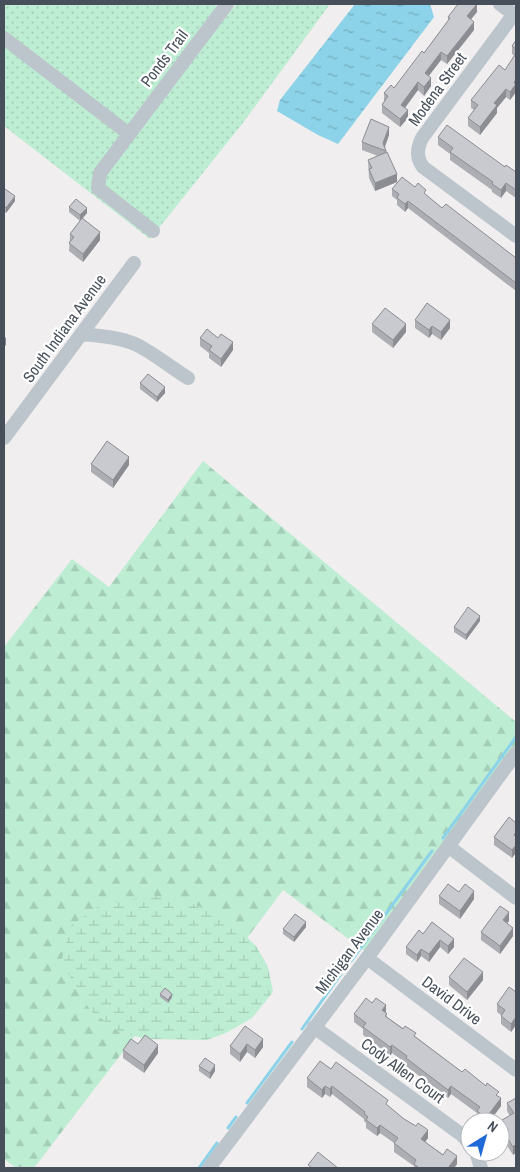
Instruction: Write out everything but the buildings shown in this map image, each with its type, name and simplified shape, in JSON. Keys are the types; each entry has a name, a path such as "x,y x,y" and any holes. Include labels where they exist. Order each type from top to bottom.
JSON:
{"street":[{"name":"Ponds Trail","path":"153,231 98,188 100,173 226,4"},
{"path":"500,4 515,15"},
{"name":"Modena Street","path":"515,15 422,138 417,150 419,162 423,167 516,236"},
{"path":"4,38 130,134"},
{"name":"South Indiana Avenue","path":"4,438 134,263"},
{"path":"81,334 115,338 133,343 188,378"},
{"name":"Michigan Avenue","path":"209,1168 367,958 516,753"},
{"path":"448,846 516,898"},
{"name":"David Drive","path":"367,958 516,1070"},
{"name":"Cody Allen Court","path":"314,1027 460,1134"}],"green space":[{"path":"4,4 214,4 225,17 237,4 330,4 242,124 150,239 4,126"},
{"path":"203,461 516,722 516,744 365,951 283,890 247,938 229,920 118,1032 135,1036 34,1168 16,1168 4,1159 4,647 72,559 109,587"},
{"path":"152,895 191,903 229,920 256,946 268,967 273,992 252,1018 226,1033 207,1040 146,1039 119,1032 91,1011 75,988 62,959 70,926 99,906"}],"water":[{"path":"355,4 430,4 434,17 338,144 318,135 277,111 280,100"}],"waterway":[{"path":"443,838 516,737"},
{"path":"351,961 432,851"},
{"path":"302,1029 341,974"},
{"path":"247,1103 292,1042"},
{"path":"228,1128 236,1117"},
{"path":"199,1168 217,1143"}]}
